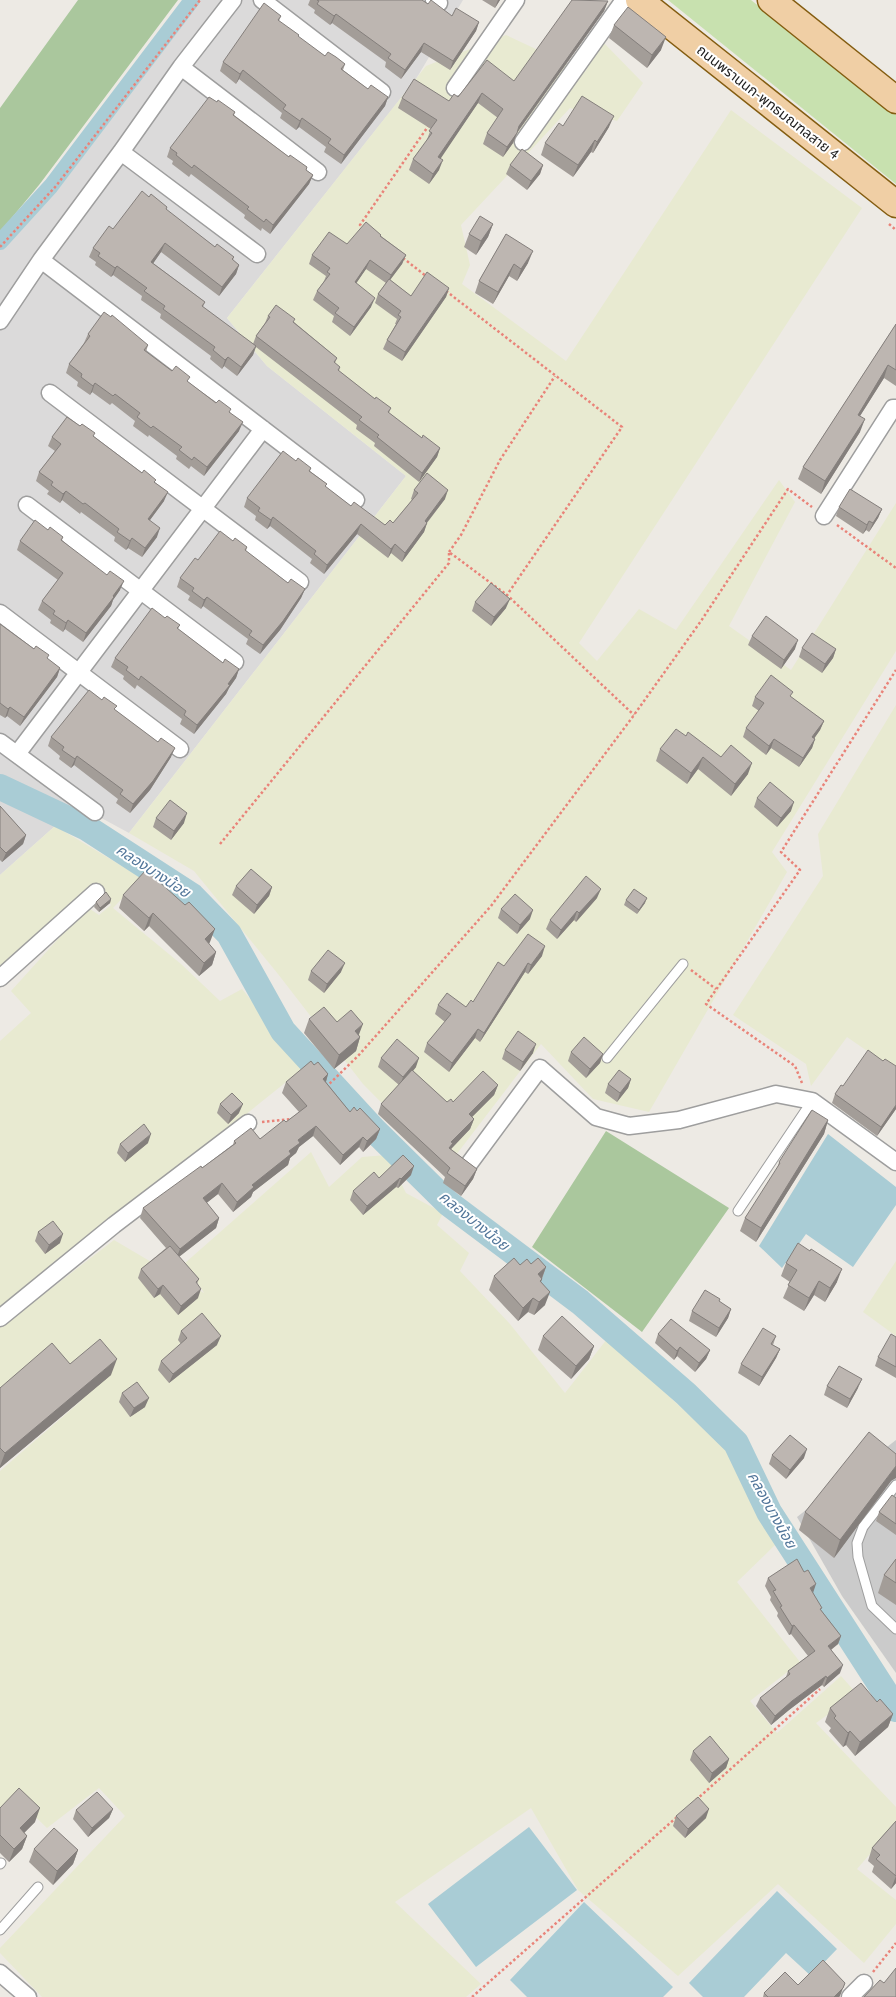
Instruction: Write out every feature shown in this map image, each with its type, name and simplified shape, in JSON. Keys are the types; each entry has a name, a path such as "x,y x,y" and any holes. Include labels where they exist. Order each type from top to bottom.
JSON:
{"main road":[{"name":"ถนนพรานนก-พุทธมณฑลสาย 4","path":"639,0 896,204"},
{"path":"771,0 896,100"}],"street":[{"path":"0,321 41,260 121,152 180,67 233,0"},
{"path":"262,0 382,92"},
{"path":"455,88 516,0"},
{"path":"523,142 624,0"},
{"path":"180,67 318,172"},
{"path":"121,152 257,254"},
{"path":"41,260 356,500"},
{"path":"50,393 300,582"},
{"path":"824,516 893,408 896,408"},
{"path":"16,754 262,428"},
{"path":"27,505 235,662"},
{"path":"0,613 180,749"},
{"path":"0,742 95,812"},
{"path":"0,978 96,892"},
{"path":"469,1164 540,1068 596,1117 628,1126 680,1120 776,1094 812,1100 896,1162"},
{"path":"0,1318 114,1225 248,1123"},
{"path":"0,1973 28,1997"},
{"path":"850,1997 864,1983"}],"lane":[{"path":"607,1058 683,964"},
{"path":"738,1211 812,1100"},
{"path":"896,1485 863,1527 858,1543 858,1558 872,1606 896,1629"},
{"path":"0,1930 38,1887"}],"path":[{"path":"0,247 56,186 200,0"},
{"path":"368,231 360,225 433,120"},
{"path":"399,255 430,279"},
{"path":"446,291 622,428 507,595"},
{"path":"220,844 449,563 448,552 461,535 500,460 555,376"},
{"path":"325,1088 358,1056 491,906 634,715 701,621 788,489 896,568"},
{"path":"448,552 507,595 634,715"},
{"path":"812,1100 805,1090 795,1066 706,1004 800,870 782,852 896,670"},
{"path":"683,964 716,989"},
{"path":"248,1123 292,1119"},
{"path":"696,1800 820,1688"},
{"path":"472,1997 681,1813"},
{"path":"864,1983 896,1943"}],"shaded area":[{"path":"200,0 463,0 416,79 227,318 267,366 406,476 129,833 72,802 55,826 0,875 0,250 60,187"},
{"path":"896,1440 896,1673 842,1596 797,1517"}],"green space":[{"path":"78,0 178,0 39,185 0,232 0,108"},
{"path":"668,0 751,0 896,115 896,184"},
{"path":"506,35 585,72 602,41 643,83 617,121 570,108 461,225 470,265 462,284 566,361 731,110 862,208 579,643 597,661 639,609 676,630 779,480 795,502 729,626 791,670 896,503 896,651 772,852 787,872 649,1112 593,1099 541,1044 446,1168 363,1084 278,974 194,871 129,833 406,476 267,366 227,318 426,66"},
{"path":"896,705 896,1071 847,1037 811,1086 806,1064 733,1015 823,876 818,834"},
{"path":"55,826 142,878 113,908 181,964 220,1001 242,989 305,1067 0,1311 0,1041 31,1013 11,991 87,907 99,915 111,905 96,886 0,970 0,875"},
{"path":"606,1131 729,1208 642,1332 532,1247"},
{"path":"311,1152 329,1187 362,1157 387,1155 406,1193 443,1213 437,1225 469,1253 460,1271 510,1324 565,1393 607,1339 727,1450 776,1544 737,1582 800,1662 750,1701 777,1733 841,1676 857,1694 816,1723 896,1807 896,1824 857,1869 896,1900 896,1924 864,1963 778,1884 678,1976 578,1890 531,1808 395,1902 481,1984 466,1997 42,1997 0,1953 0,1948 125,1816 99,1788 47,1828 16,1798 0,1812 0,1471 81,1401 42,1356 0,1395 0,1328 114,1240 204,1293 185,1263"},
{"path":"896,1261 896,1336 863,1312"}],"water":[{"path":"828,1134 896,1187 896,1205 853,1267 806,1234 782,1268 759,1246"},
{"path":"529,1827 577,1890 476,1967 428,1904"},
{"path":"777,1891 837,1949 811,1976 786,1953 744,1997 703,1997 689,1983"},
{"path":"584,1902 673,1987 663,1997 527,1997 510,1980"}],"building":[{"path":"317,0 422,0 428,4 431,0 452,16 456,8 479,22 453,61 424,43 405,70 388,58 391,54 336,14 334,16 317,4 319,1"},
{"path":"572,0 608,1 519,126 517,133 507,147 487,133 503,109 482,93 438,157 443,160 433,174 413,159 432,133 429,131 437,120 402,98 414,79 449,101 454,94 458,97 487,60 514,81"},
{"path":"264,3 281,16 278,20 298,36 325,56 328,52 345,64 341,69 368,89 371,85 388,97 344,155 328,143 331,139 302,118 300,121 283,109 286,105 243,70 240,74 223,62"},
{"path":"628,7 666,37 652,55 614,25"},
{"path":"582,96 614,116 597,142 595,140 578,165 545,143 559,123 563,126"},
{"path":"209,97 217,102 218,100 235,112 233,115 289,157 290,155 307,167 306,170 313,175 273,225 266,219 264,222 247,209 249,207 194,165 192,168 170,148"},
{"path":"522,149 543,165 531,181 510,165"},
{"path":"142,191 149,197 151,194 167,207 166,209 215,247 217,244 234,257 232,259 239,265 222,287 165,243 151,262 205,302 202,306 256,346 241,367 228,357 225,360 213,350 215,347 163,309 165,306 144,291 147,288 117,266 115,268 98,256 100,253 93,248 109,226 113,229"},
{"path":"480,216 493,224 481,241 469,234"},
{"path":"366,222 380,236 406,255 391,275 370,260 355,282 375,298 354,327 335,313 339,308 317,291 330,274 327,272 330,268 312,255 329,232 347,244"},
{"path":"506,234 533,251 521,269 514,264 498,292 479,281"},
{"path":"427,272 449,288 405,352 387,340 401,317 398,315 401,311 378,294 389,279 411,296"},
{"path":"276,305 295,319 293,322 337,358 334,362 340,367 338,370 375,399 376,397 391,408 388,412 422,438 423,435 440,448 422,473 377,437 379,435 359,420 362,417 256,336"},
{"path":"104,312 111,317 112,315 148,345 144,350 172,371 176,366 190,377 187,381 216,403 219,400 231,409 229,412 243,422 207,467 194,457 192,460 179,450 182,447 137,417 140,413 115,394 113,396 95,383 93,386 69,364 90,336 88,334"},
{"path":"896,324 896,370 888,365 858,415 865,419 825,481 803,467"},
{"path":"67,417 95,433 93,436 142,473 144,470 156,480 154,482 168,492 148,519 160,528 145,548 132,538 130,541 117,532 119,529 85,503 83,504 66,491 63,494 51,485 53,482 39,472 61,444 52,437"},
{"path":"283,451 296,461 298,458 311,468 309,471 327,484 325,486 351,506 354,502 385,525 390,520 393,523 418,493 414,490 427,473 448,490 425,521 427,523 405,553 395,544 391,549 361,524 327,565 314,554 316,551 273,517 271,520 258,511 260,508 247,498"},
{"path":"850,489 882,509 873,523 869,521 867,525 839,507"},
{"path":"35,520 48,530 50,527 63,537 61,540 107,575 110,571 124,581 86,633 68,620 66,623 53,614 55,611 42,601 63,573 20,541"},
{"path":"220,531 233,541 235,538 247,547 245,550 288,583 291,579 305,589 283,621 263,645 249,635 252,631 207,597 204,600 192,591 194,588 180,578 195,558 198,560"},
{"path":"491,583 510,599 494,617 475,602"},
{"path":"152,608 165,618 167,616 180,625 177,628 223,663 225,659 239,669 228,684 230,685 197,725 184,715 186,711 141,676 139,680 126,670 128,667 115,658"},
{"path":"766,616 798,640 784,660 752,636"},
{"path":"0,624 34,649 36,646 49,655 47,658 60,668 24,717 10,707 8,709 0,703"},
{"path":"812,633 836,649 825,664 802,648"},
{"path":"771,675 793,692 790,696 824,721 812,737 815,739 803,758 774,739 769,746 746,728 764,703 755,697"},
{"path":"89,690 102,700 104,697 117,706 114,709 158,742 161,738 175,748 153,781 133,804 120,794 123,790 77,756 75,759 62,750 64,747 51,737"},
{"path":"676,729 686,736 688,732 721,757 731,745 752,763 735,784 703,757 691,773 660,749"},
{"path":"770,782 794,802 781,818 757,798"},
{"path":"170,800 187,813 174,831 156,818"},
{"path":"0,806 26,835 6,853 0,847"},
{"path":"251,869 272,887 257,905 236,886"},
{"path":"146,870 185,905 189,902 215,929 205,939 216,952 204,963 153,913 149,918 123,895"},
{"path":"586,876 601,889 579,913 577,911 561,930 550,920"},
{"path":"634,889 647,898 639,910 626,900"},
{"path":"106,892 111,899 100,908 96,902"},
{"path":"515,894 533,910 520,925 501,909"},
{"path":"528,934 545,946 531,965 528,963 484,1033 478,1029 452,1063 427,1043 451,1014 438,1005 447,993 466,1007 471,1000 473,1002 498,962 504,966"},
{"path":"328,950 345,963 327,984 311,971"},
{"path":"324,1007 337,1022 351,1010 363,1024 355,1031 360,1037 339,1055 309,1019"},
{"path":"518,1031 536,1044 523,1062 505,1050"},
{"path":"584,1037 603,1054 590,1069 571,1052"},
{"path":"397,1039 419,1058 403,1077 381,1058"},
{"path":"868,1050 883,1061 885,1059 896,1066 896,1105 881,1127 835,1094 841,1085 843,1086"},
{"path":"311,1061 314,1065 318,1062 328,1074 323,1079 350,1112 354,1107 357,1111 360,1108 380,1129 367,1141 363,1137 343,1155 316,1126 298,1140 300,1143 289,1151 291,1154 252,1185 254,1187 237,1202 222,1183 203,1198 219,1218 180,1249 143,1208 236,1143 234,1141 251,1128 260,1139 284,1120 286,1122 307,1106 286,1082"},
{"path":"412,1070 447,1102 451,1099 453,1102 483,1071 498,1085 469,1114 474,1119 451,1142 453,1143 449,1148 477,1169 465,1186 447,1173 450,1168 381,1104"},
{"path":"619,1070 631,1079 620,1093 608,1084"},
{"path":"232,1093 243,1104 231,1115 220,1104"},
{"path":"812,1110 828,1120 761,1228 745,1218"},
{"path":"144,1124 151,1134 128,1153 120,1144"},
{"path":"403,1155 414,1166 367,1206 353,1191 374,1172 379,1178"},
{"path":"53,1221 63,1234 49,1245 38,1232"},
{"path":"798,1243 842,1269 830,1288 819,1281 809,1298 788,1285 797,1270 786,1263"},
{"path":"170,1246 199,1279 196,1282 201,1289 181,1306 163,1285 158,1289 141,1269"},
{"path":"514,1258 520,1265 527,1259 531,1264 538,1258 546,1267 538,1274 542,1279 540,1281 550,1292 539,1302 533,1298 523,1308 494,1276"},
{"path":"705,1290 720,1299 719,1301 731,1309 719,1328 692,1311"},
{"path":"202,1313 221,1336 173,1374 161,1361 187,1338 181,1331"},
{"path":"562,1316 594,1346 576,1366 543,1336"},
{"path":"671,1319 710,1350 699,1363 680,1347 677,1351 658,1334"},
{"path":"763,1328 776,1336 771,1344 780,1349 762,1377 741,1364"},
{"path":"891,1334 896,1337 896,1367 878,1357"},
{"path":"100,1339 117,1359 5,1453 0,1448 0,1388 52,1343 70,1364"},
{"path":"839,1366 862,1379 850,1399 827,1386"},
{"path":"137,1382 149,1398 134,1408 122,1393"},
{"path":"869,1432 896,1454 896,1466 840,1540 805,1512"},
{"path":"790,1435 807,1449 790,1470 772,1455"},
{"path":"892,1495 896,1498 896,1524 879,1512"},
{"path":"797,1559 804,1572 808,1570 816,1584 810,1588 822,1608 820,1609 841,1636 828,1646 843,1665 792,1701 775,1716 760,1698 790,1674 788,1671 815,1651 794,1625 792,1626 780,1607 782,1606 773,1591 776,1590 768,1578"},
{"path":"896,1559 896,1583 884,1575"},
{"path":"861,1683 877,1702 880,1699 893,1714 860,1742 850,1731 848,1733 834,1718 836,1716 830,1708"},
{"path":"710,1736 729,1759 712,1773 693,1751"},
{"path":"19,1788 40,1808 20,1828 27,1836 14,1849 0,1835 0,1808"},
{"path":"97,1792 113,1809 92,1828 76,1810"},
{"path":"698,1797 709,1809 688,1829 676,1816"},
{"path":"896,1821 896,1876 876,1859 880,1855 872,1848"},
{"path":"54,1828 78,1850 57,1871 34,1849"},
{"path":"823,1960 845,1983 843,1988 834,1997 768,1997 764,1993 785,1972 798,1985"},
{"path":"896,1968 896,1997 864,1997 880,1980 884,1983"}],"waterway":[{"path":"0,242 51,186 192,0"},
{"name":"คลองบางน้อย","path":"0,787 87,828 192,896 229,934 283,1031 374,1130 448,1203 580,1302 686,1394 736,1443 769,1512 896,1709"}]}
